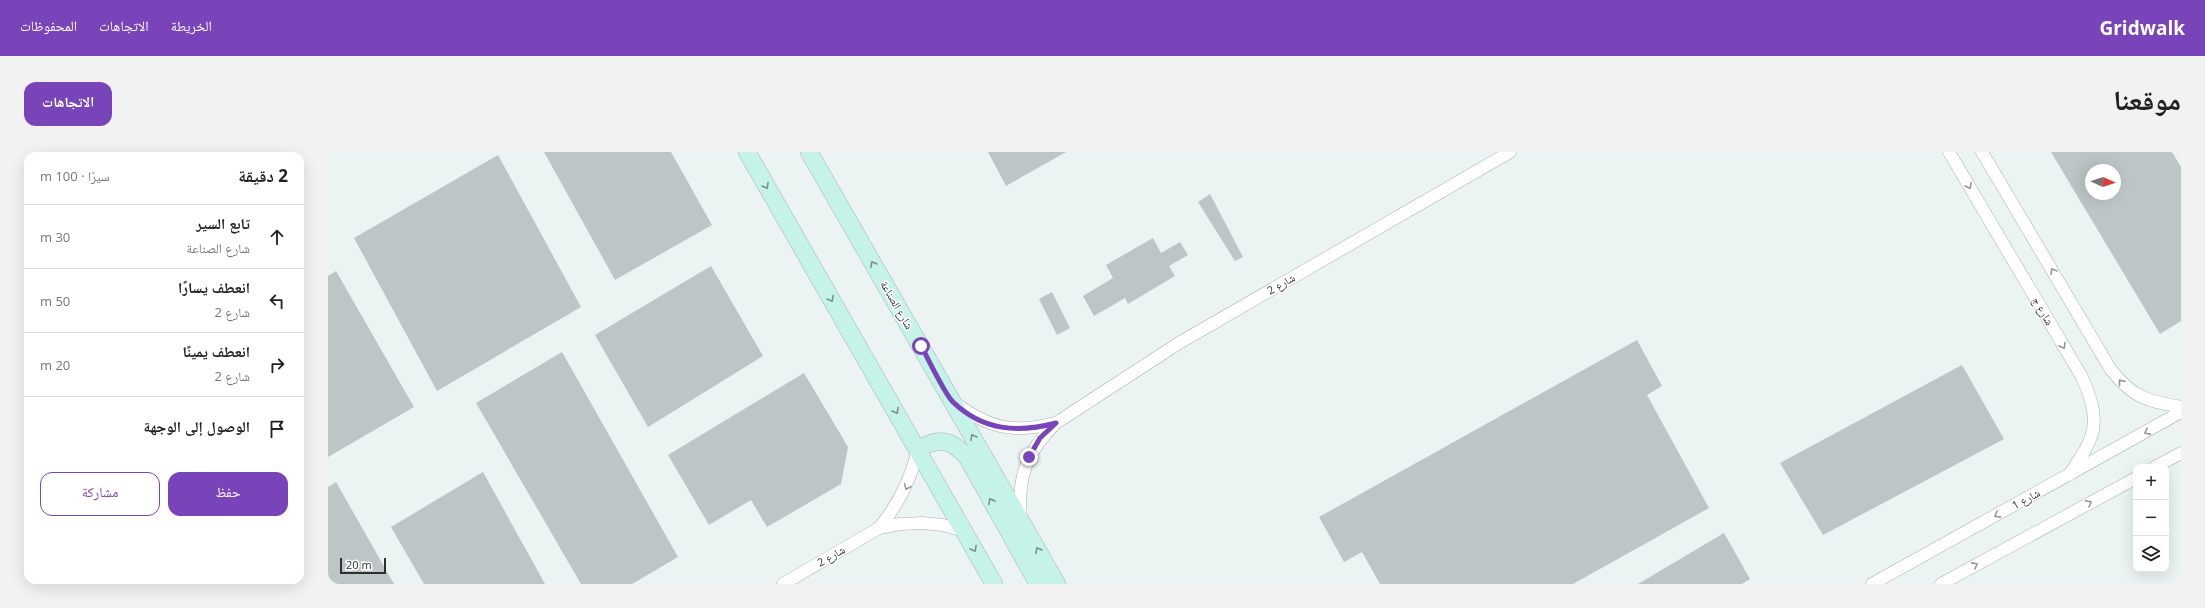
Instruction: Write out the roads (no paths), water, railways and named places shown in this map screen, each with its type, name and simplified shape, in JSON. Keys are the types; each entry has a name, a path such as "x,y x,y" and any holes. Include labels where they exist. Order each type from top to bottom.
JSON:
{"street":[{"path":"747,152 994,584"},
{"name":"شارع الصناعة","path":"809,152 1057,584"},
{"name":"شارع 2","path":"1021,521 1019,499 1024,470 1029,457 1040,438 1056,423 1179,343 1510,152"},
{"name":"شارع ج","path":"1949,152 2082,378 2090,398 2094,416 2093,435 2086,450 2069,475"},
{"path":"1982,152 2111,370 2126,388 2140,397 2154,402 2181,407"},
{"name":"شارع 2","path":"952,401 987,423 1010,429 1033,429 1056,423"},
{"name":"شارع 1","path":"1872,584 2181,412"},
{"path":"918,449 928,443 938,441 948,442 958,446 967,457 1038,584"},
{"name":"شارع 2","path":"879,528 893,511 905,492 913,471 918,449"},
{"path":"2161,464 2181,453"},
{"path":"1941,584 2133,480"},
{"name":"شارع 2","path":"783,584 879,528 900,524 922,523 944,525 964,531"}]}
